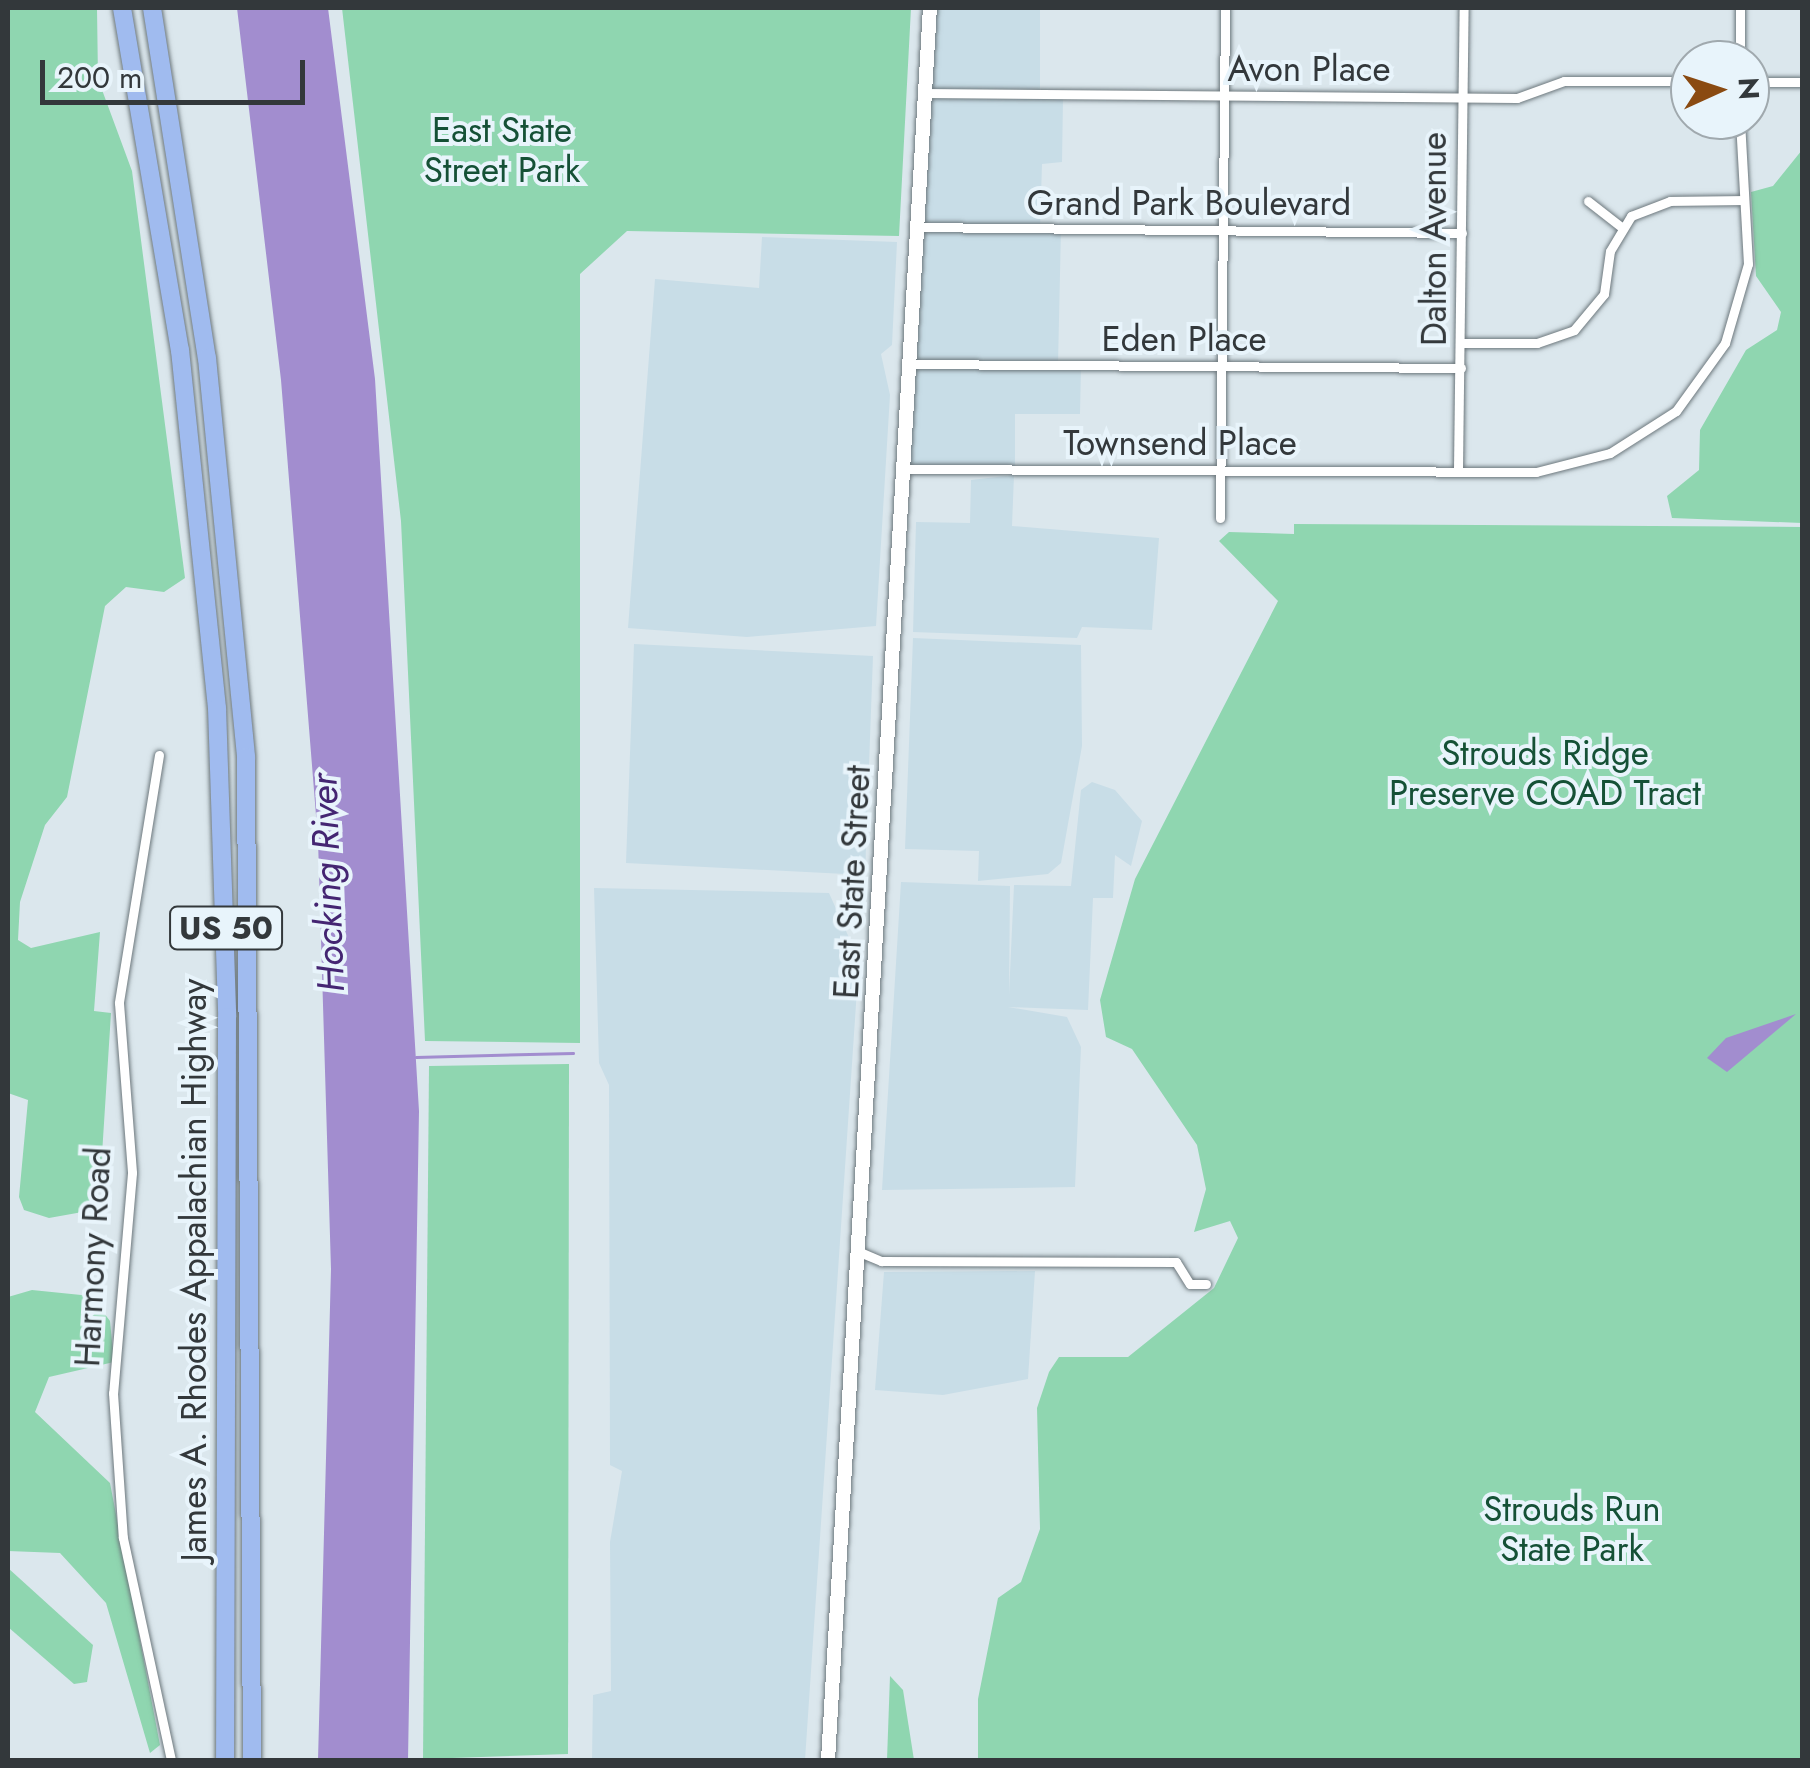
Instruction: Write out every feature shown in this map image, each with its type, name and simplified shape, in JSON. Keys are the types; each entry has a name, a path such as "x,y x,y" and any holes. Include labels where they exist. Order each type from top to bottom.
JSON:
{"highway":[{"name":"James A. Rhodes Appalachian Highway","path":"125,8 199,505 221,783 225,1760"},
{"name":"James A. Rhodes Appalachian Highway","path":"152,8 211,392 246,757 252,1760"}],"main road":[{"name":"East State Street","path":"828,1760 862,1253 930,8"}],"street":[{"path":"1220,518 1225,8"},
{"name":"Dalton Avenue","path":"1458,469 1464,8"},
{"path":"1740,8 1740,40"},
{"name":"Avon Place","path":"924,93 1518,98 1572,80 1670,81"},
{"path":"1770,82 1802,82"},
{"name":"Townsend Place","path":"902,469 1222,472 1582,463 1676,410 1715,362 1739,303 1748,264 1740,140"},
{"path":"1462,343 1537,343 1574,330 1604,294 1620,226 1648,206 1742,200"},
{"path":"1588,201 1620,226"},
{"name":"Grand Park Boulevard","path":"916,227 1462,232"},
{"name":"Eden Place","path":"908,364 1461,368"},
{"name":"Harmony Road","path":"160,756 119,1003 132,1173 113,1393 123,1538 171,1760"},
{"path":"862,1253 881,1262 1176,1262 1190,1284 1206,1284"}],"shaded area":[{"path":"930,8 1040,8 1040,99 1063,99 1062,162 1042,164 1040,228 1061,229 1058,365 1081,366 1080,414 1015,414 1015,467 903,469"},
{"path":"762,237 897,242 892,345 881,354 890,395 876,626 747,637 628,628 655,279 759,288"},
{"path":"1014,475 1012,526 1159,538 1152,630 1082,627 1077,638 913,632 916,522 970,523 971,480"},
{"path":"913,638 1081,645 1082,746 1061,863 1048,874 978,881 979,851 905,849"},
{"path":"634,644 873,656 865,875 626,863"},
{"path":"1092,782 1115,790 1142,821 1131,866 1115,855 1113,898 1093,898 1088,1010 1008,1007 1067,1017 1081,1047 1075,1187 882,1190 901,882 1010,886 1009,995 1014,885 1071,886 1081,790"},
{"path":"594,888 829,893 859,960 805,1760 592,1760 593,1695 611,1691 610,1542 622,1471 610,1465 609,1085 599,1063"},
{"path":"1035,1271 1028,1379 943,1395 875,1390 884,1272"}],"green space":[{"path":"8,8 97,8 98,79 132,171 185,578 164,592 126,587 105,606 67,797 45,825 20,902 18,940 31,948 100,932 94,1011 111,1013 100,1186 88,1211 49,1218 24,1210 19,1197 28,1100 8,1093"},
{"name":"East State Street Park","path":"342,8 911,8 899,236 627,231 580,274 580,1043 425,1041 401,521"},
{"path":"1802,150 1802,523 1672,518 1667,496 1699,470 1700,430 1746,350 1777,330 1781,312 1756,276 1751,192 1773,186"},
{"path":"1294,524 1802,527 1802,1760 978,1760 978,1699 998,1598 1021,1582 1040,1529 1037,1408 1049,1372 1059,1357 1128,1357 1214,1288 1238,1238 1230,1221 1194,1232 1206,1189 1197,1145 1132,1049 1106,1037 1100,1000 1135,879 1278,601 1219,541 1229,532 1294,534"},
{"path":"569,1064 568,1754 423,1759 429,1066"},
{"path":"32,1290 91,1296 110,1321 114,1362 49,1377 35,1412 110,1483 160,1745 150,1753 106,1603 60,1553 8,1551 8,1297"},
{"path":"8,1568 93,1645 87,1682 74,1684 8,1627"},
{"path":"890,1676 903,1690 914,1760 887,1760"}],"water":[{"name":"Hocking River","path":"237,8 328,8 375,379 419,1111 408,1760 318,1760 331,1269 318,840 281,380"},
{"path":"1796,1014 1727,1072 1707,1058 1726,1038"}],"waterway":[{"path":"416,1057 573,1053"}],"park label":[{"name":"Strouds Ridge Preserve COAD Tract","path":"1545,773"},
{"name":"Strouds Run State Park","path":"1572,1529"}]}
